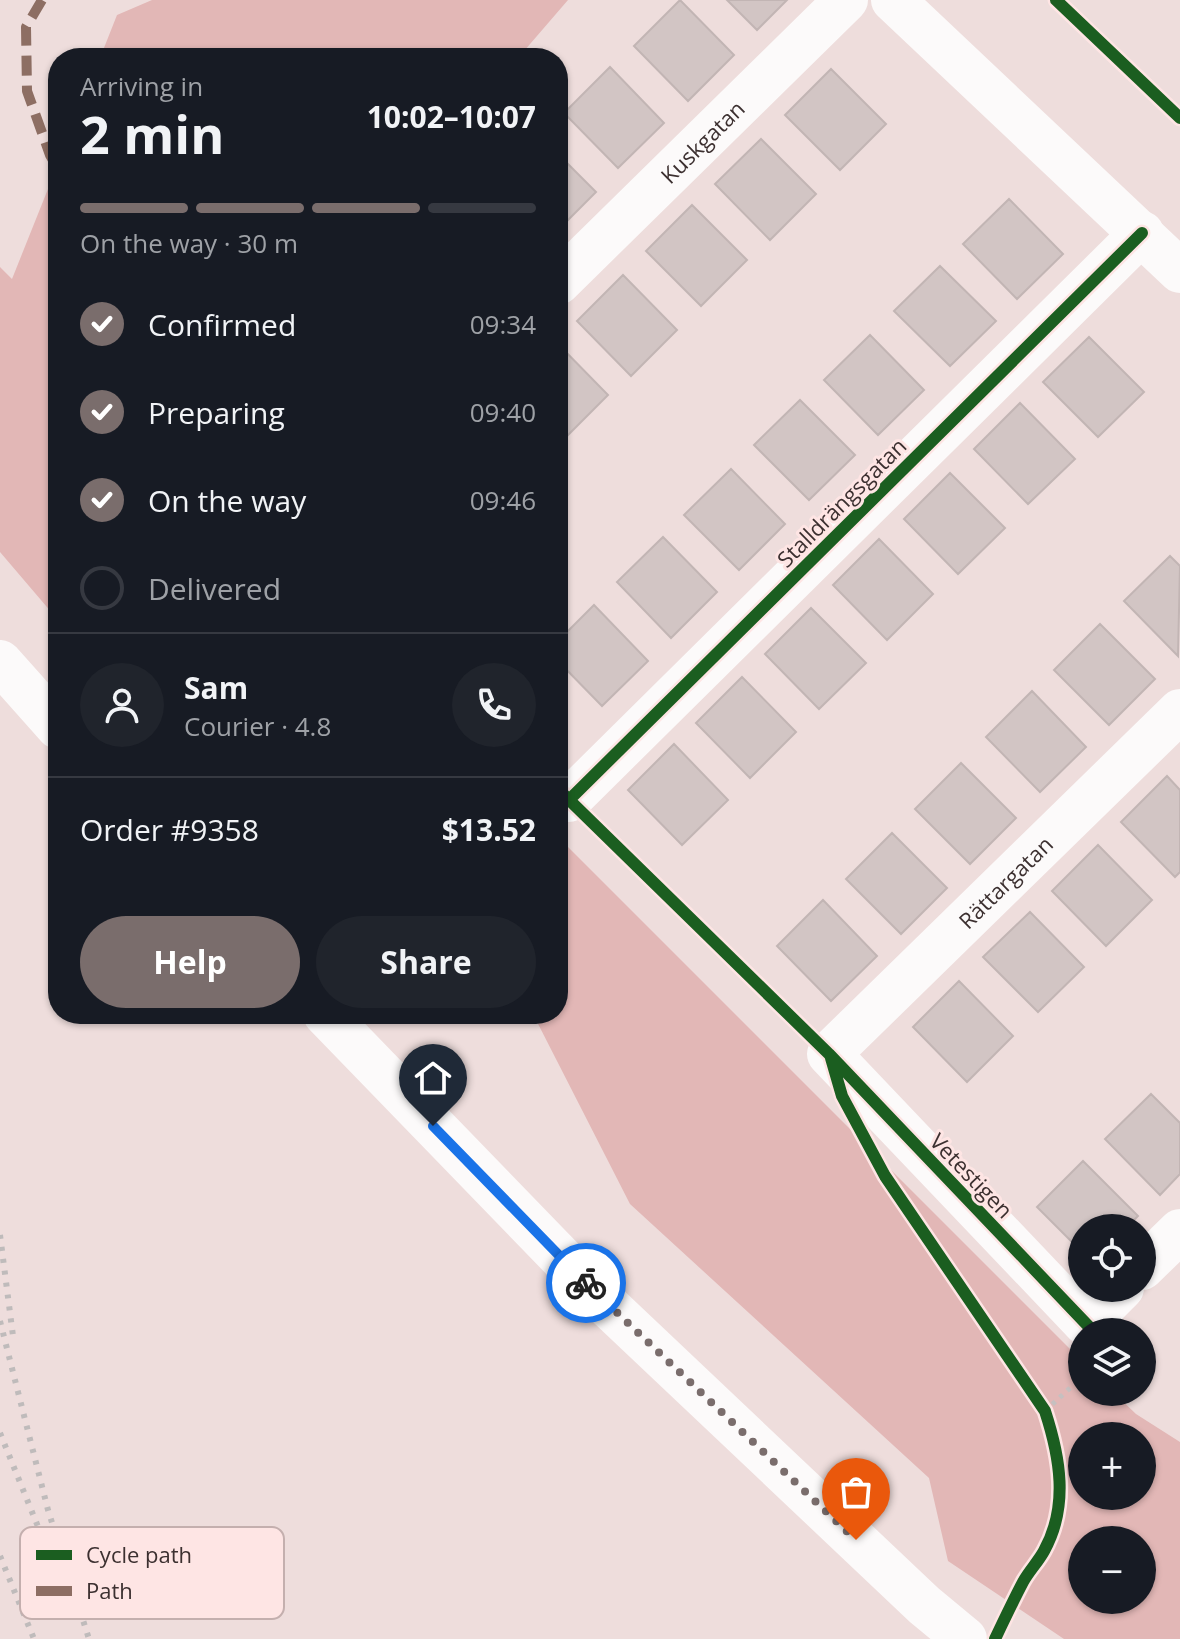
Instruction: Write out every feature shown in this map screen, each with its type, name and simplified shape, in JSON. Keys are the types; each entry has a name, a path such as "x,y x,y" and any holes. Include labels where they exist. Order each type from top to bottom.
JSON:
{"street":[{"name":"Kuskgatan","path":"568,273 846,0"},
{"path":"893,0 1180,271"},
{"name":"Stalldrängsgatan","path":"568,790 1142,233"},
{"path":"0,662 48,716"},
{"name":"Rättargatan","path":"829,1054 1180,711"},
{"path":"335,1024 607,1305 924,1605 965,1639"},
{"name":"Vetestigen","path":"829,1054 1086,1324 1108,1302"},
{"path":"1156,1254 1180,1231"}],"path":[{"path":"1036,1398 1046,1417 1068,1393"}],"shaded area":[{"path":"152,0 568,0 527,48 104,48 117,15"},
{"path":"48,189 48,608 0,552 0,267 12,279"},
{"path":"568,847 1068,1347 1068,1406 1128,1406 1149,1422 1068,1422 1068,1510 1156,1510 1156,1427 1180,1442 1180,1639 1064,1639 948,1561 929,1478 630,1204 538,1024 568,1024"}],"building":[{"path":"680,0 734,55 688,101 634,46"},
{"path":"727,0 787,0 757,30"},
{"path":"610,67 664,123 618,168 568,117 568,109"},
{"path":"831,69 886,124 840,170 785,115"},
{"path":"761,139 816,194 770,240 715,184"},
{"path":"568,164 596,192 568,220"},
{"path":"1009,199 1063,254 1017,299 963,244"},
{"path":"692,205 747,260 701,306 646,251"},
{"path":"940,266 996,321 950,366 894,311"},
{"path":"623,275 677,330 631,376 577,321"},
{"path":"870,335 924,390 878,435 824,380"},
{"path":"1089,337 1144,392 1098,437 1043,382"},
{"path":"568,354 608,395 568,435"},
{"path":"800,400 855,455 809,500 754,445"},
{"path":"1020,403 1075,459 1028,504 974,449"},
{"path":"731,469 785,524 739,570 684,515"},
{"path":"950,473 1005,528 958,574 904,519"},
{"path":"663,537 717,592 671,638 617,582"},
{"path":"879,539 933,594 887,640 833,585"},
{"path":"1170,556 1180,566 1178,656 1124,601"},
{"path":"594,605 648,661 602,706 568,671 568,631"},
{"path":"811,608 866,663 819,709 765,654"},
{"path":"1100,624 1155,679 1109,725 1054,670"},
{"path":"742,677 796,732 750,778 696,723"},
{"path":"1032,691 1086,747 1040,792 986,737"},
{"path":"674,744 728,800 682,845 628,790"},
{"path":"961,763 1016,818 970,864 915,809"},
{"path":"1167,776 1180,790 1180,872 1175,877 1121,822"},
{"path":"892,833 947,888 901,934 846,879"},
{"path":"1098,845 1152,900 1106,946 1052,891"},
{"path":"823,900 877,956 831,1001 777,946"},
{"path":"1030,912 1084,967 1038,1012 983,957"},
{"path":"959,981 1013,1036 967,1082 913,1027"},
{"path":"1151,1094 1180,1123 1180,1174 1160,1195 1105,1139"},
{"path":"1083,1161 1136,1214 1068,1214 1068,1238 1037,1207"}],"railway":[{"path":"0,1235 13,1336"},
{"path":"0,1321 53,1527"},
{"path":"0,1433 38,1527"},
{"path":"0,1556 20,1605"},
{"path":"26,1619 34,1639"},
{"path":"83,1619 89,1639"}],"marked path":[{"path":"42,0 26,27 27,91 48,149"}],"cycle path":[{"path":"1056,0 1180,118"},
{"path":"569,800 1142,233"},
{"path":"568,799 829,1054 1081,1318"},
{"path":"831,1058 842,1096 885,1176 1045,1411 1050,1428 1060,1481 1057,1517 1044,1551 1023,1582 995,1639"}],"way so far":[{"path":"586,1283 856,1540"}],"route":[{"path":"433,1126 586,1283"}]}
